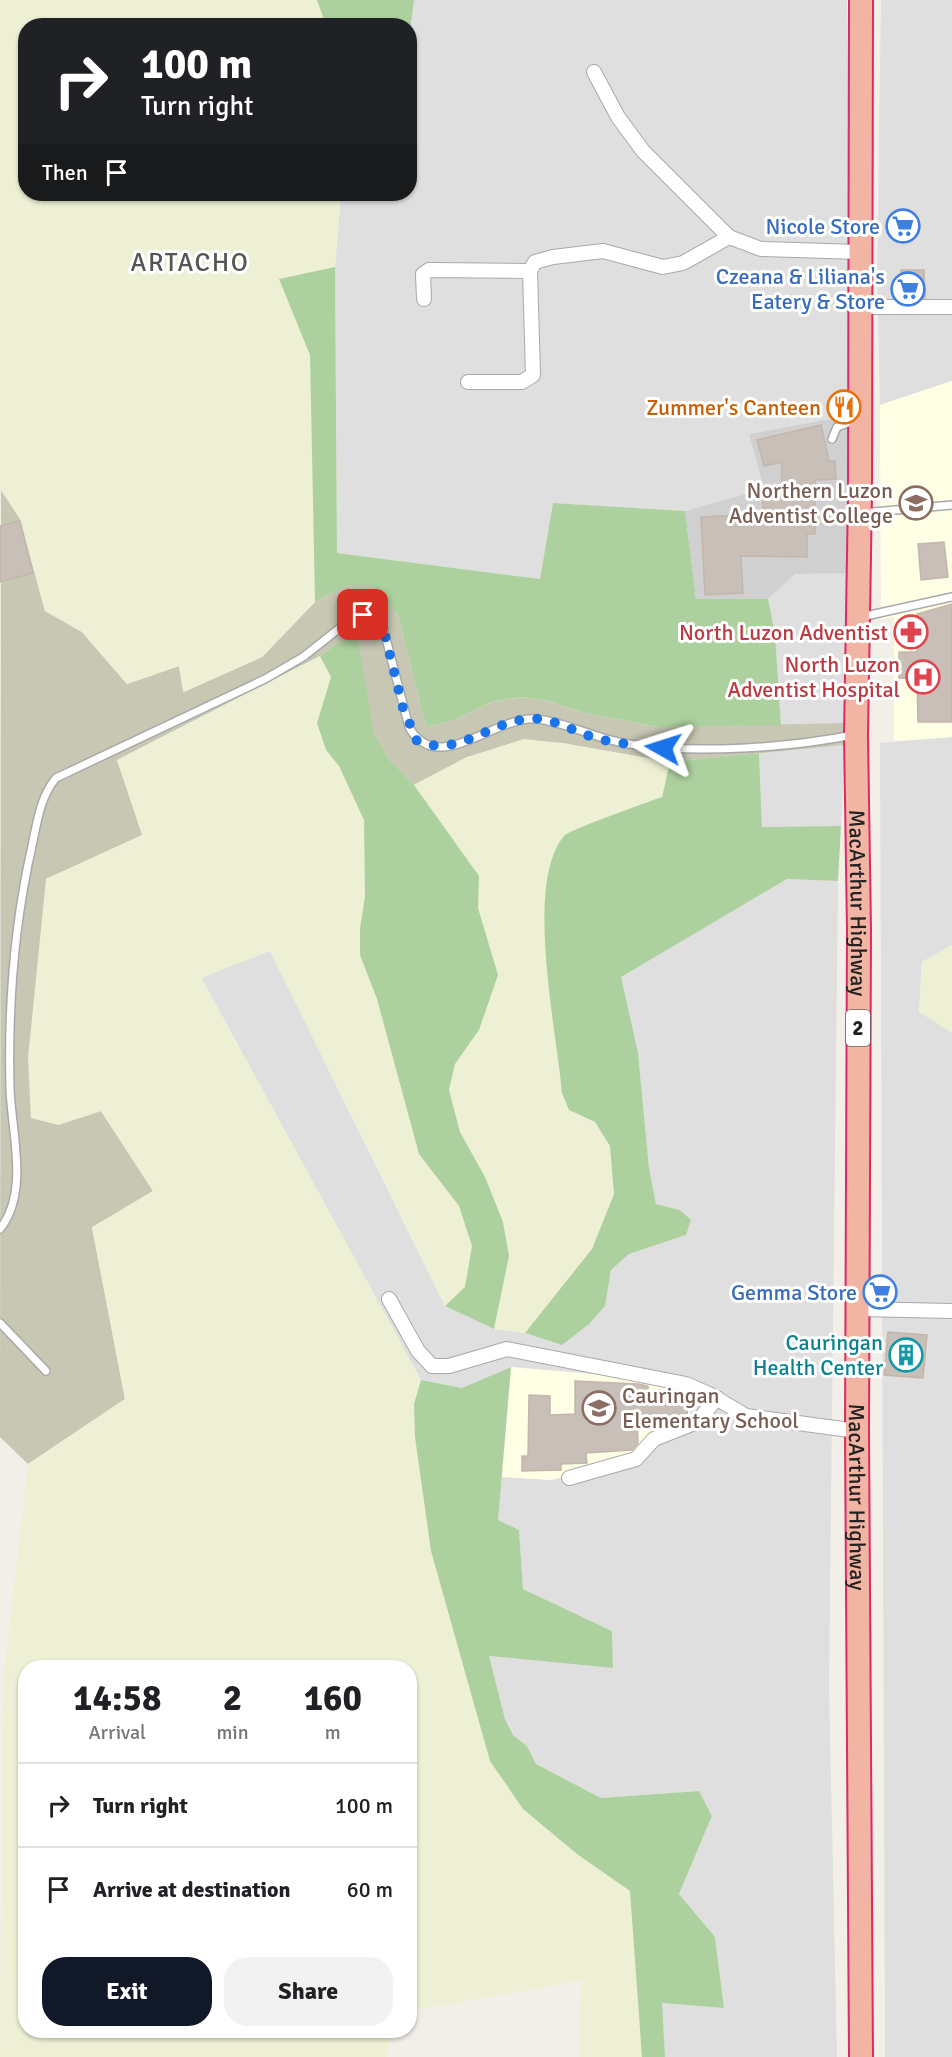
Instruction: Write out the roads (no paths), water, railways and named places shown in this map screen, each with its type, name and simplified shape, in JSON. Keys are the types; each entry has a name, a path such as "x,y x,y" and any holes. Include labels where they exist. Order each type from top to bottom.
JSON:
{"highway":[{"name":"MacArthur Highway","path":"861,0 859,252 861,418 856,735 859,930 857,1431 861,2057"}],"street":[{"path":"594,72 618,117 643,151 729,237 742,244 760,249 859,252"},
{"path":"468,382 522,382 533,375 531,271 535,262 553,257 603,251 663,267 683,263 729,237"},
{"path":"424,299 423,274 429,270 531,271"},
{"path":"859,306 952,307"},
{"path":"389,1299 418,1351 432,1366 449,1366 507,1349 686,1384 717,1398 746,1416 857,1431"},
{"path":"858,1309 952,1311"},
{"path":"568,1478 636,1459 654,1439 697,1422 717,1398"}],"lane":[{"path":"832,439 837,427 861,418"},
{"path":"860,513 952,505"},
{"path":"858,618 881,615 952,597"},
{"path":"0,1229 13,1205 16,1188 10,1087 12,973 21,905 40,812 46,792 56,778 265,679 303,657 341,627 363,615 379,619 409,727 417,741 430,747 441,748 465,742 504,724 528,719 555,724 599,739 663,748 767,745 856,735"},
{"path":"0,1323 46,1371"}],"place":[{"name":"Nicole Store","path":"903,226"},
{"name":"Czeana & Liliana's Eatery & Store","path":"908,289"},
{"name":"Zummer's Canteen","path":"844,407"},
{"name":"Northern Luzon Adventist College","path":"916,503"},
{"name":"North Luzon Adventist","path":"911,632"},
{"name":"North Luzon Adventist Hospital","path":"923,677"},
{"name":"Gemma Store","path":"880,1292"},
{"name":"Cauringan Health Center","path":"906,1355"},
{"name":"Cauringan Elementary School","path":"599,1408"}],"district":[{"name":"ARTACHO","path":"190,263"}]}
